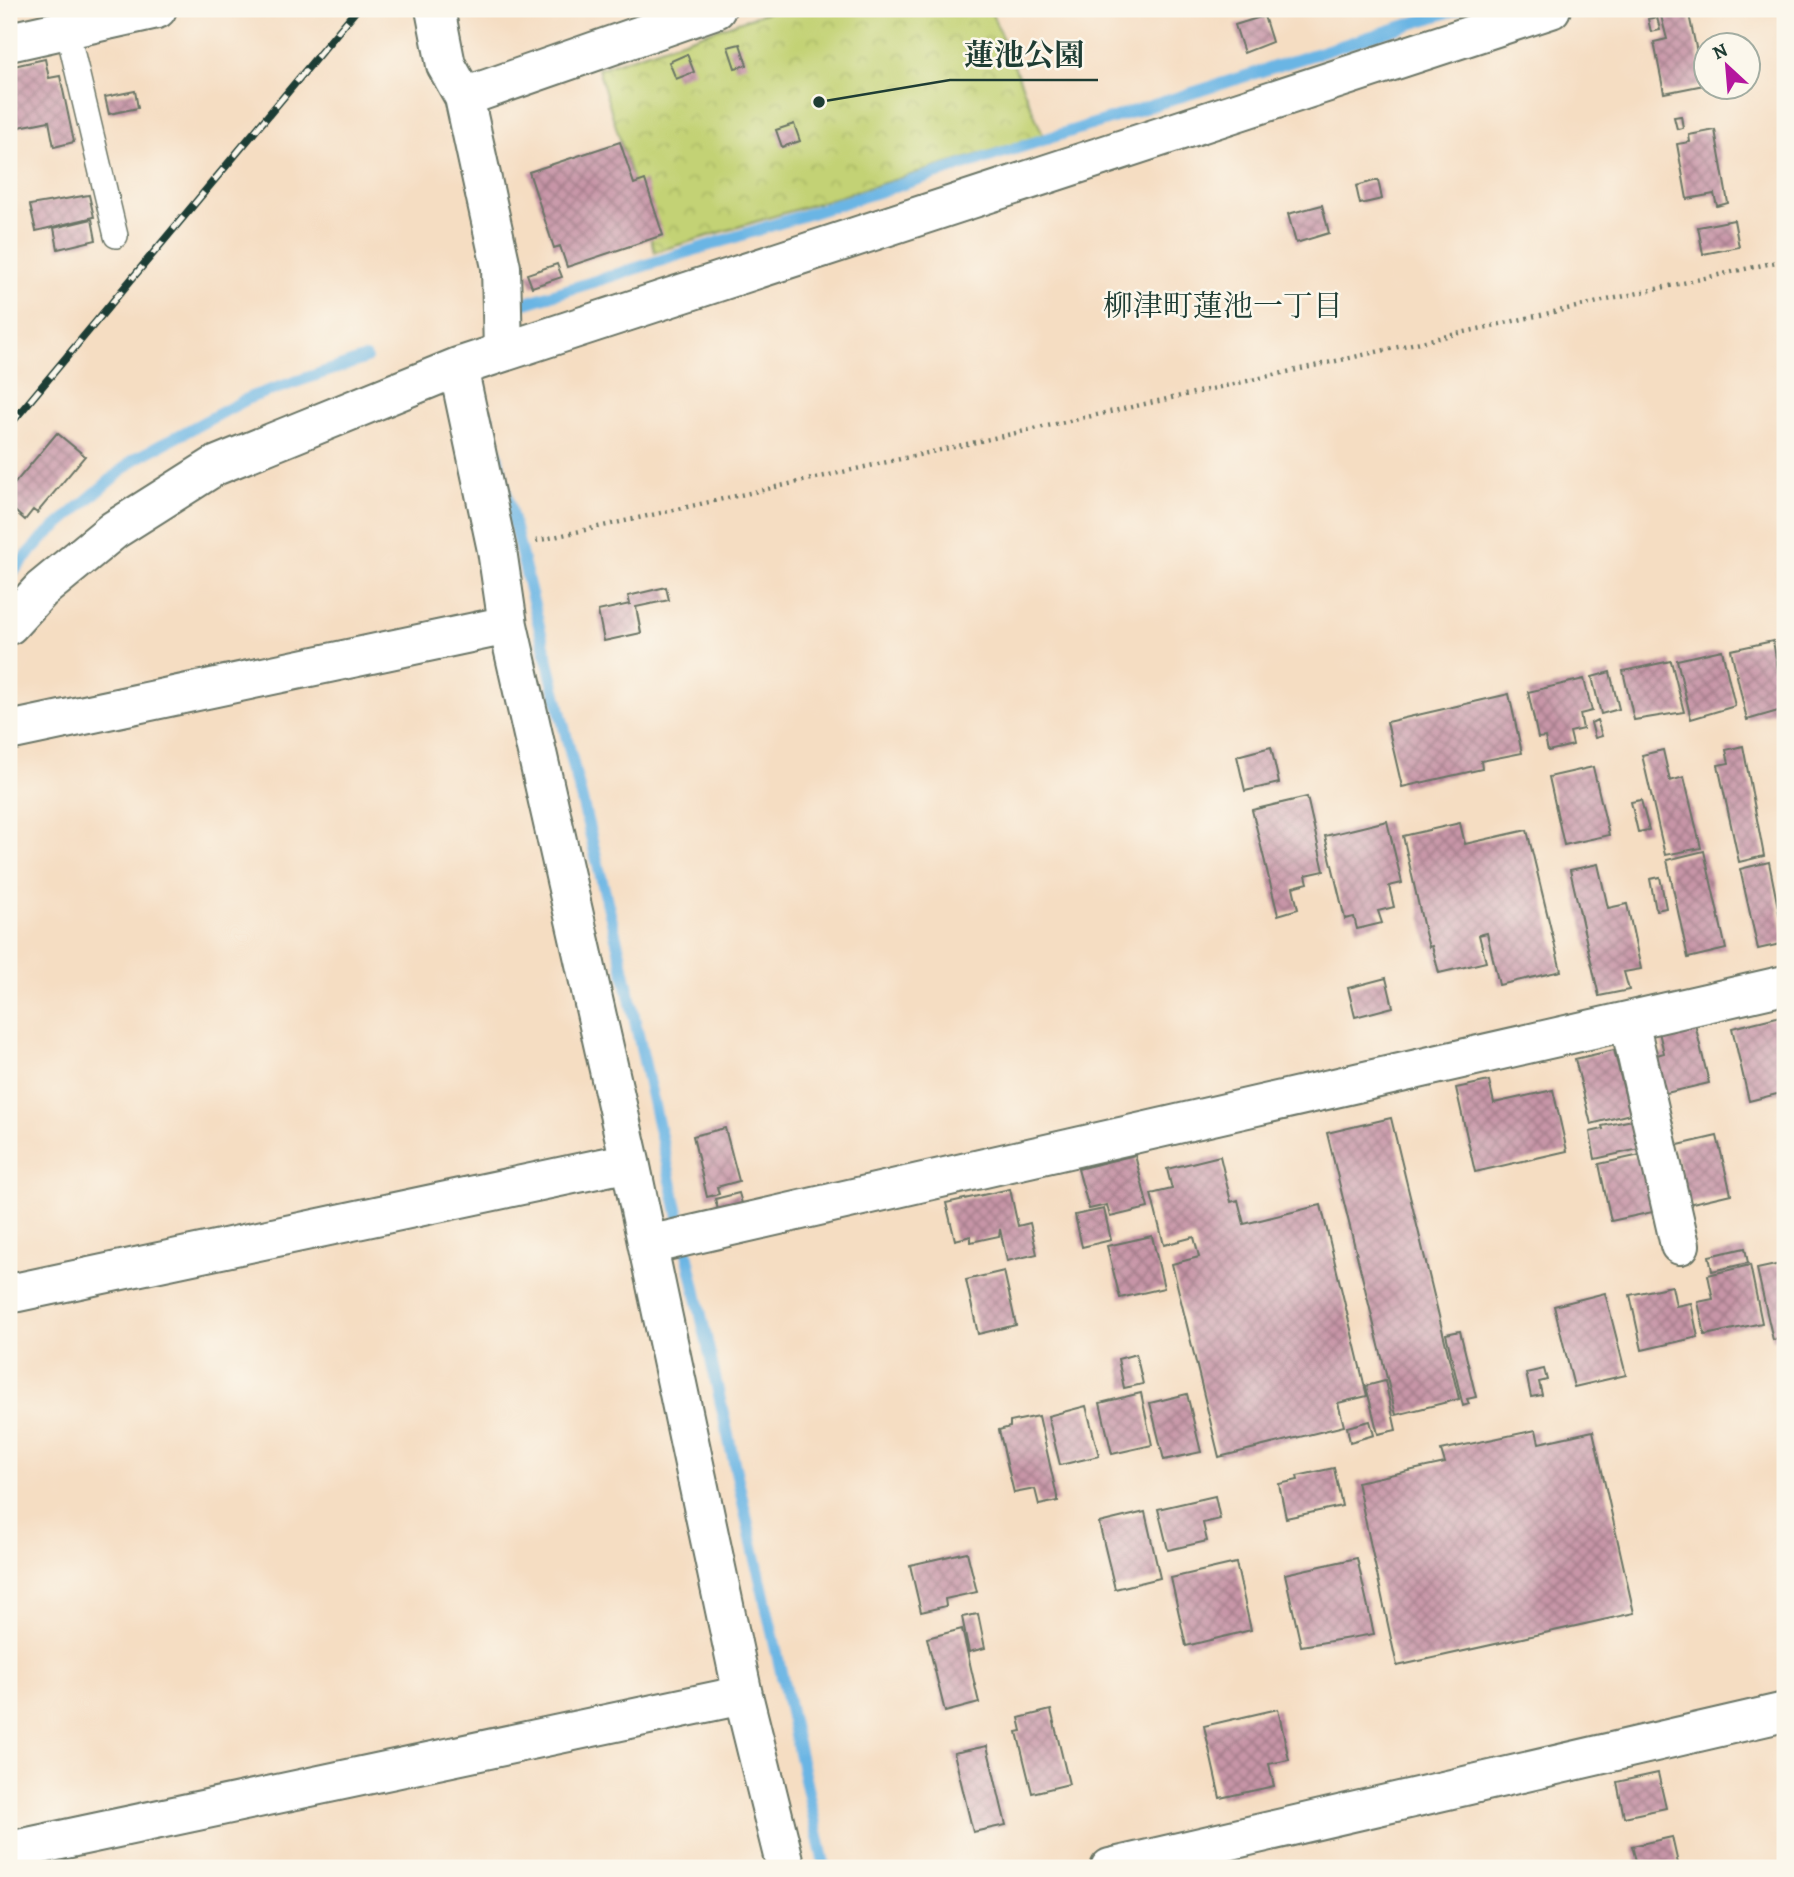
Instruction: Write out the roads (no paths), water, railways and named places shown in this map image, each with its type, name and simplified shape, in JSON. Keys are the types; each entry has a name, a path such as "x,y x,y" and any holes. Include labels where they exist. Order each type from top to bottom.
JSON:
{"street":[{"path":"9,42 157,9"},
{"path":"435,9 446,65 464,97 501,267 503,352"},
{"path":"464,97 716,9"},
{"path":"9,625 41,590 114,530 215,466 458,367 1551,9"},
{"path":"458,367 497,550 508,625 630,1162 743,1695 786,1868"},
{"path":"9,731 508,625"},
{"path":"648,1245 1785,985"},
{"path":"1629,1021 1679,1245"},
{"path":"9,1294 630,1162"},
{"path":"9,1851 743,1695"},
{"path":"1110,1868 1785,1712"}],"lane":[{"path":"67,29 116,236"}],"waterway":[{"path":"526,303 1458,9"},
{"path":"9,576 44,537 135,459 251,397 366,358"},
{"path":"487,415 620,954 825,1868"}],"railway":[{"path":"9,426 357,9"}],"place":[{"name":"蓮池公園","path":"819,102"}],"district":[{"name":"柳津町蓮池一丁目","path":"1223,306"}]}
